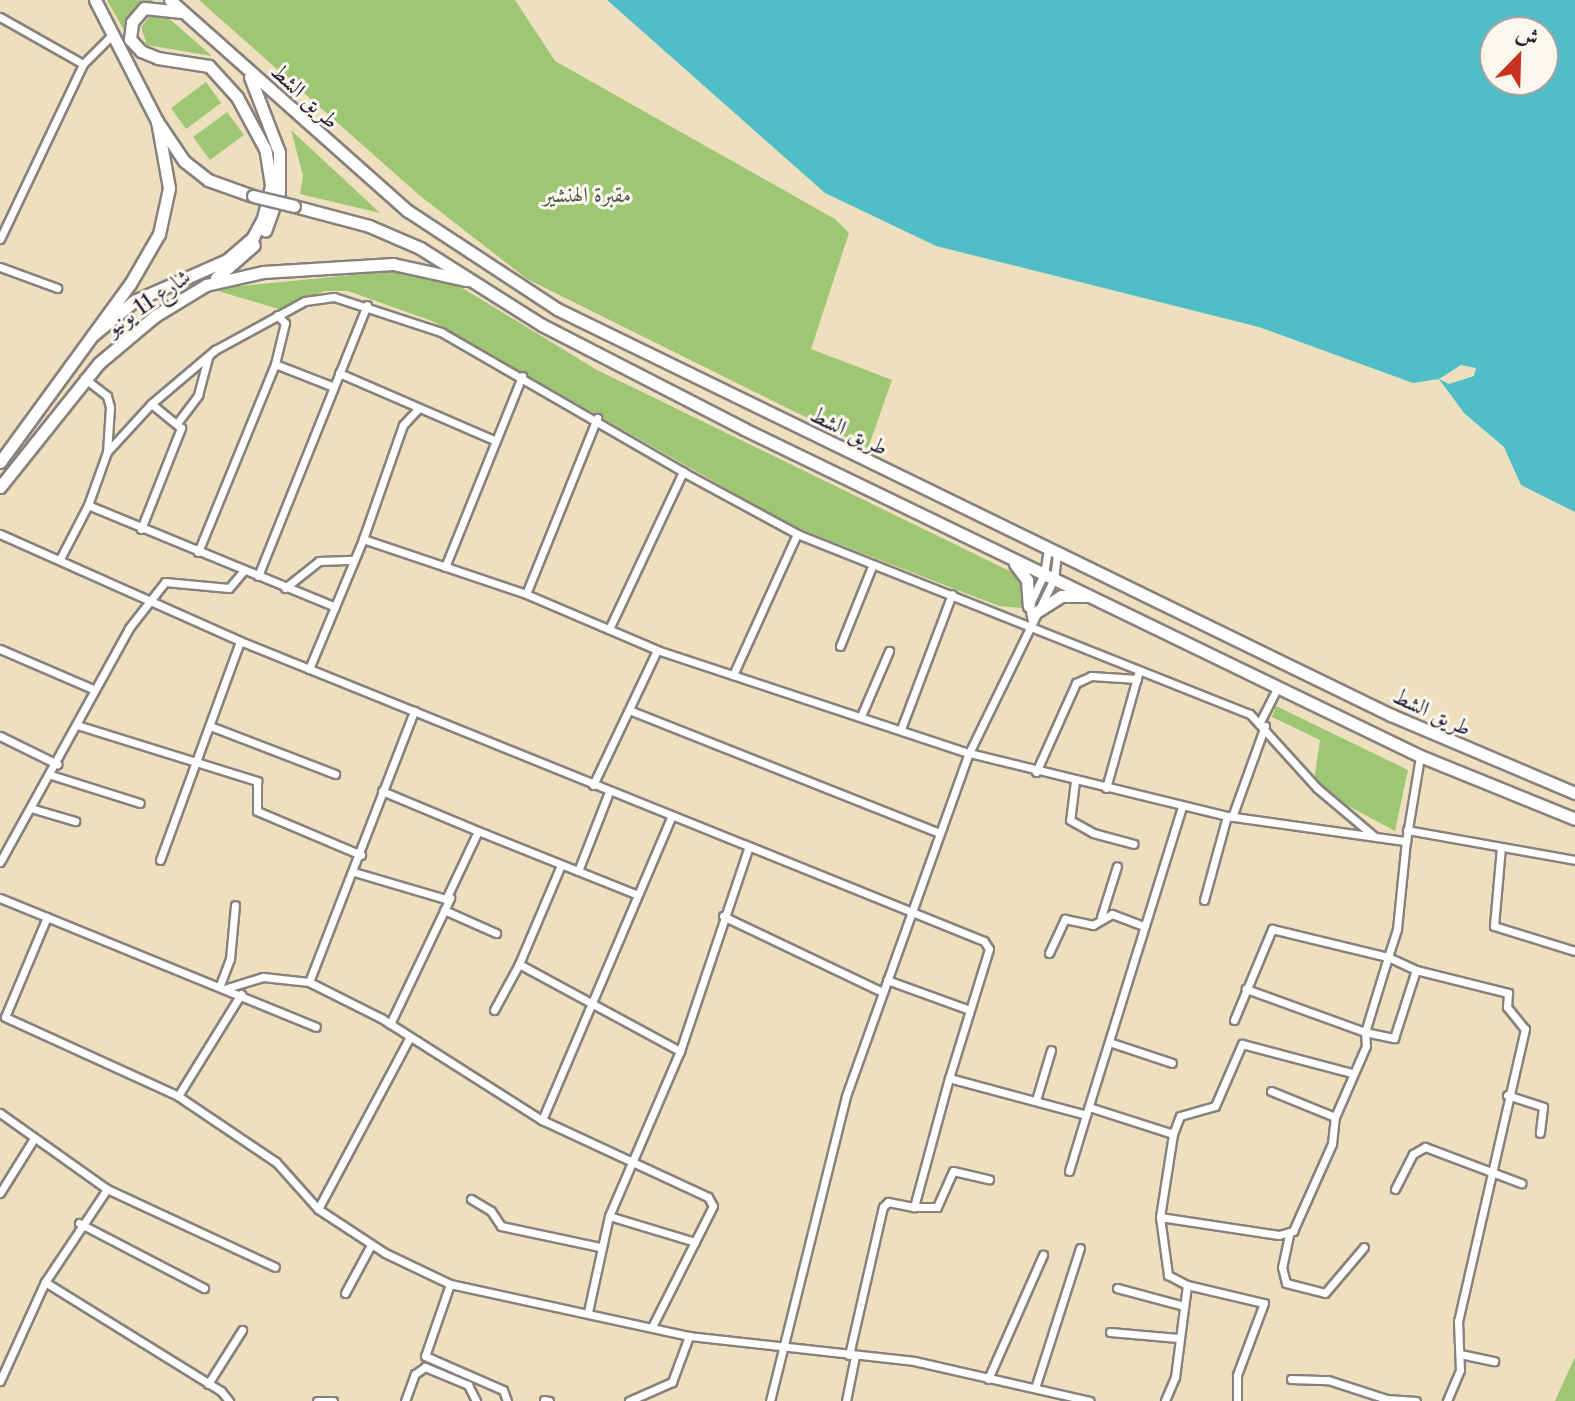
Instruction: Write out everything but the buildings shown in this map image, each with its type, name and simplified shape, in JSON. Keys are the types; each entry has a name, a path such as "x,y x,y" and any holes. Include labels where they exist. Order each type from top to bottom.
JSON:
{"highway":[{"name":"طريق الشط","path":"170,0 339,156 487,267 619,340 1053,552 1453,744 1575,793"},
{"path":"96,2 157,121"},
{"path":"93,335 134,301 227,260 253,237 263,218 271,185 265,149 237,97 209,66 147,54 130,39 132,22 144,8 182,12"},
{"path":"206,285 251,250 272,217 279,192 274,127 245,67"},
{"name":"طريق الشط","path":"157,121 194,172 253,196 394,236 617,365 1420,756 1575,819"},
{"name":"شارع 11 يونيو","path":"0,462 93,335 159,234 169,188 157,121"},
{"name":"شارع 11 يونيو","path":"0,487 84,378 155,316 206,285 263,272 393,264 474,281"},
{"path":"1006,555 1027,580 1033,615 1061,596 1090,596"}],"street":[{"path":"83,0 96,2"},
{"path":"0,17 83,64"},
{"path":"0,239 83,64 111,36"},
{"path":"0,267 57,288"},
{"path":"107,452 151,404 208,355 277,315 322,297 367,305 441,332 797,534 952,594 1033,615 1139,668 1263,723 1317,788 1374,836"},
{"path":"258,576 367,305"},
{"path":"198,552 245,425 256,415 275,364 285,323 277,315"},
{"path":"141,529 179,435 178,422 198,395 208,355"},
{"path":"275,364 334,387"},
{"path":"339,373 496,441"},
{"path":"445,567 522,376"},
{"path":"60,559 88,505 107,452 107,396 84,378"},
{"path":"151,404 178,422"},
{"path":"309,669 363,539 403,425 419,408"},
{"path":"526,594 597,418"},
{"path":"609,629 683,472"},
{"path":"88,505 335,607"},
{"path":"0,534 240,641 989,945 967,1009 914,1207"},
{"path":"733,675 797,534"},
{"path":"363,539 526,594 657,650 969,753 1036,772 1230,816 1406,841"},
{"path":"770,1401 836,1130 882,992 969,753 1033,615 1049,576 1053,552"},
{"path":"285,588 319,561 354,560"},
{"path":"840,646 873,564"},
{"path":"0,862 34,809 129,628 153,602 168,579 229,588 244,570"},
{"path":"901,729 952,594"},
{"path":"160,860 240,641"},
{"path":"0,649 95,690"},
{"path":"593,785 657,650"},
{"path":"861,716 889,651"},
{"path":"1106,788 1139,668"},
{"path":"1036,772 1076,683 1101,675 1137,679"},
{"path":"1204,900 1230,816 1278,687"},
{"path":"629,710 939,833"},
{"path":"309,982 361,855 414,711"},
{"path":"77,725 257,781 257,811 361,855"},
{"path":"210,726 335,774"},
{"path":"0,736 57,764"},
{"path":"1364,1247 1325,1293 1286,1283 1282,1267 1289,1235 1332,1144 1335,1117 1366,1046 1365,1032 1397,929 1407,830 1420,756"},
{"path":"51,775 140,803"},
{"path":"1075,781 1070,820 1093,833 1134,844"},
{"path":"382,791 638,895"},
{"path":"578,871 609,792"},
{"path":"1069,1171 1112,1043 1143,926 1182,806"},
{"path":"34,809 75,821"},
{"path":"542,1120 671,818"},
{"path":"1407,830 1575,860"},
{"path":"390,1024 478,831"},
{"path":"1501,847 1494,926 1575,951"},
{"path":"588,1312 609,1216 680,1051 748,849"},
{"path":"494,1010 519,964 561,865"},
{"path":"1049,953 1061,921 1093,925 1101,917 1117,866"},
{"path":"354,872 427,895 451,896"},
{"path":"0,898 316,1027"},
{"path":"224,987 235,905"},
{"path":"444,910 496,933"},
{"path":"1101,917 1112,914 1143,926"},
{"path":"723,916 882,992"},
{"path":"0,1028 47,917"},
{"path":"1234,1020 1272,929 1388,957 1416,970 1508,993 1507,1007 1525,1029 1507,1095 1494,1171 1458,1321 1460,1354 1447,1401"},
{"path":"519,964 680,1051"},
{"path":"1246,989 1365,1032 1394,1038 1416,970"},
{"path":"224,987 263,977 309,982 390,1024 542,1120 632,1158 708,1197 713,1206 653,1325"},
{"path":"887,980 967,1009"},
{"path":"178,1096 241,994"},
{"path":"5,1017 178,1096 276,1162 318,1209 371,1245 450,1284 653,1325 689,1336 784,1350 914,1361 1090,1401"},
{"path":"318,1209 410,1037"},
{"path":"1112,1043 1172,1063"},
{"path":"1237,1401 1237,1375 1264,1303 1187,1285 1168,1275 1160,1217 1173,1134 1180,1116 1215,1106 1242,1044 1352,1073"},
{"path":"1036,1100 1051,1050"},
{"path":"949,1078 1086,1115"},
{"path":"1271,1091 1335,1117"},
{"path":"1507,1095 1543,1107 1540,1133"},
{"path":"1089,1107 1173,1134"},
{"path":"0,1113 33,1140 107,1189 275,1267"},
{"path":"0,1193 33,1140"},
{"path":"1395,1189 1413,1154 1425,1147 1521,1183"},
{"path":"846,1401 852,1356 883,1207 888,1202 937,1207 953,1171 989,1179"},
{"path":"0,1381 45,1282 79,1223 107,1189"},
{"path":"471,1199 501,1226 600,1247"},
{"path":"609,1216 695,1242"},
{"path":"1160,1217 1289,1235"},
{"path":"79,1223 204,1288"},
{"path":"345,1293 371,1245"},
{"path":"1035,1388 1080,1248"},
{"path":"988,1379 1043,1255"},
{"path":"45,1282 208,1384 229,1401"},
{"path":"450,1284 425,1356 503,1390 507,1401"},
{"path":"1165,1401 1175,1377 1187,1285"},
{"path":"1117,1288 1184,1306"},
{"path":"208,1384 242,1330"},
{"path":"1110,1332 1178,1338"},
{"path":"629,1401 672,1382 689,1336"},
{"path":"1460,1354 1494,1361"},
{"path":"405,1401 415,1374 425,1367 468,1385 476,1401"},
{"path":"1291,1379 1328,1380 1387,1399 1416,1401"},
{"path":"317,1401 333,1401"}],"green space":[{"path":"107,0 153,1 132,11 125,32"},
{"name":"مقبرة الهنشير","path":"199,0 515,0 555,61 835,219 849,233 811,349 892,380 868,448 527,279 419,195"},
{"path":"153,13 165,15 212,56 147,45 141,27"},
{"path":"206,82 221,103 186,129 171,108"},
{"path":"227,112 244,135 210,160 193,137"},
{"path":"291,130 380,213 300,194 303,176"},
{"path":"392,271 454,283 597,370 1020,576 1022,608 999,606 794,527 432,321 348,291 325,291 279,309 211,289"},
{"path":"1276,706 1408,770 1395,831 1313,787 1320,740 1272,717"},
{"path":"1575,1357 1575,1401 1555,1401"}],"water":[{"path":"607,0 1575,0 1575,512 1521,485 1504,447 1464,413 1439,379 1413,383 1259,327 936,246 825,193"}],"pier":[{"path":"1461,365 1476,368 1474,376 1449,384 1439,379"}]}
